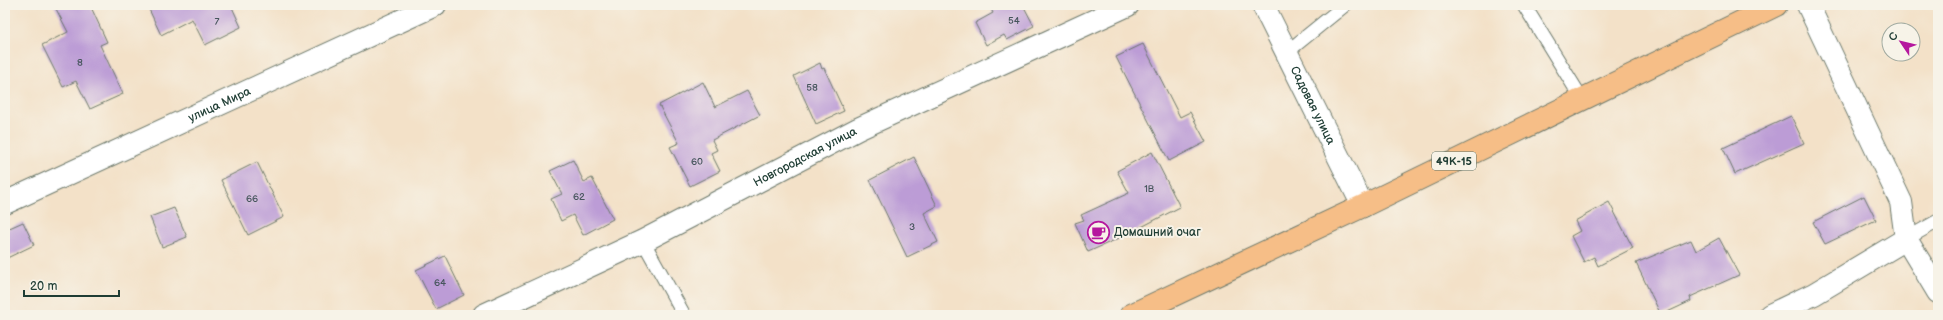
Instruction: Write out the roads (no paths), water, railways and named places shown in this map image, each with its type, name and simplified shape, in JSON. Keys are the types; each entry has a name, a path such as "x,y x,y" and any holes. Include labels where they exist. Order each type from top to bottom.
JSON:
{"main road":[{"name":"49К-15","path":"1131,315 1363,206 1776,5"}],"street":[{"name":"улица Мира","path":"5,203 435,5"},
{"name":"Новгородская улица","path":"484,315 643,240 858,129 1128,5"},
{"name":"Садовая улица","path":"1264,5 1363,206"},
{"path":"1808,5 1901,202 1906,239 1938,292"},
{"path":"1770,315 1814,294 1906,239"}],"lane":[{"path":"1287,52 1345,5"},
{"path":"1524,5 1582,99"},
{"path":"1906,239 1938,221"},
{"path":"643,240 684,315"}],"place":[{"name":"Домашний очаг","path":"1098,232"}]}
